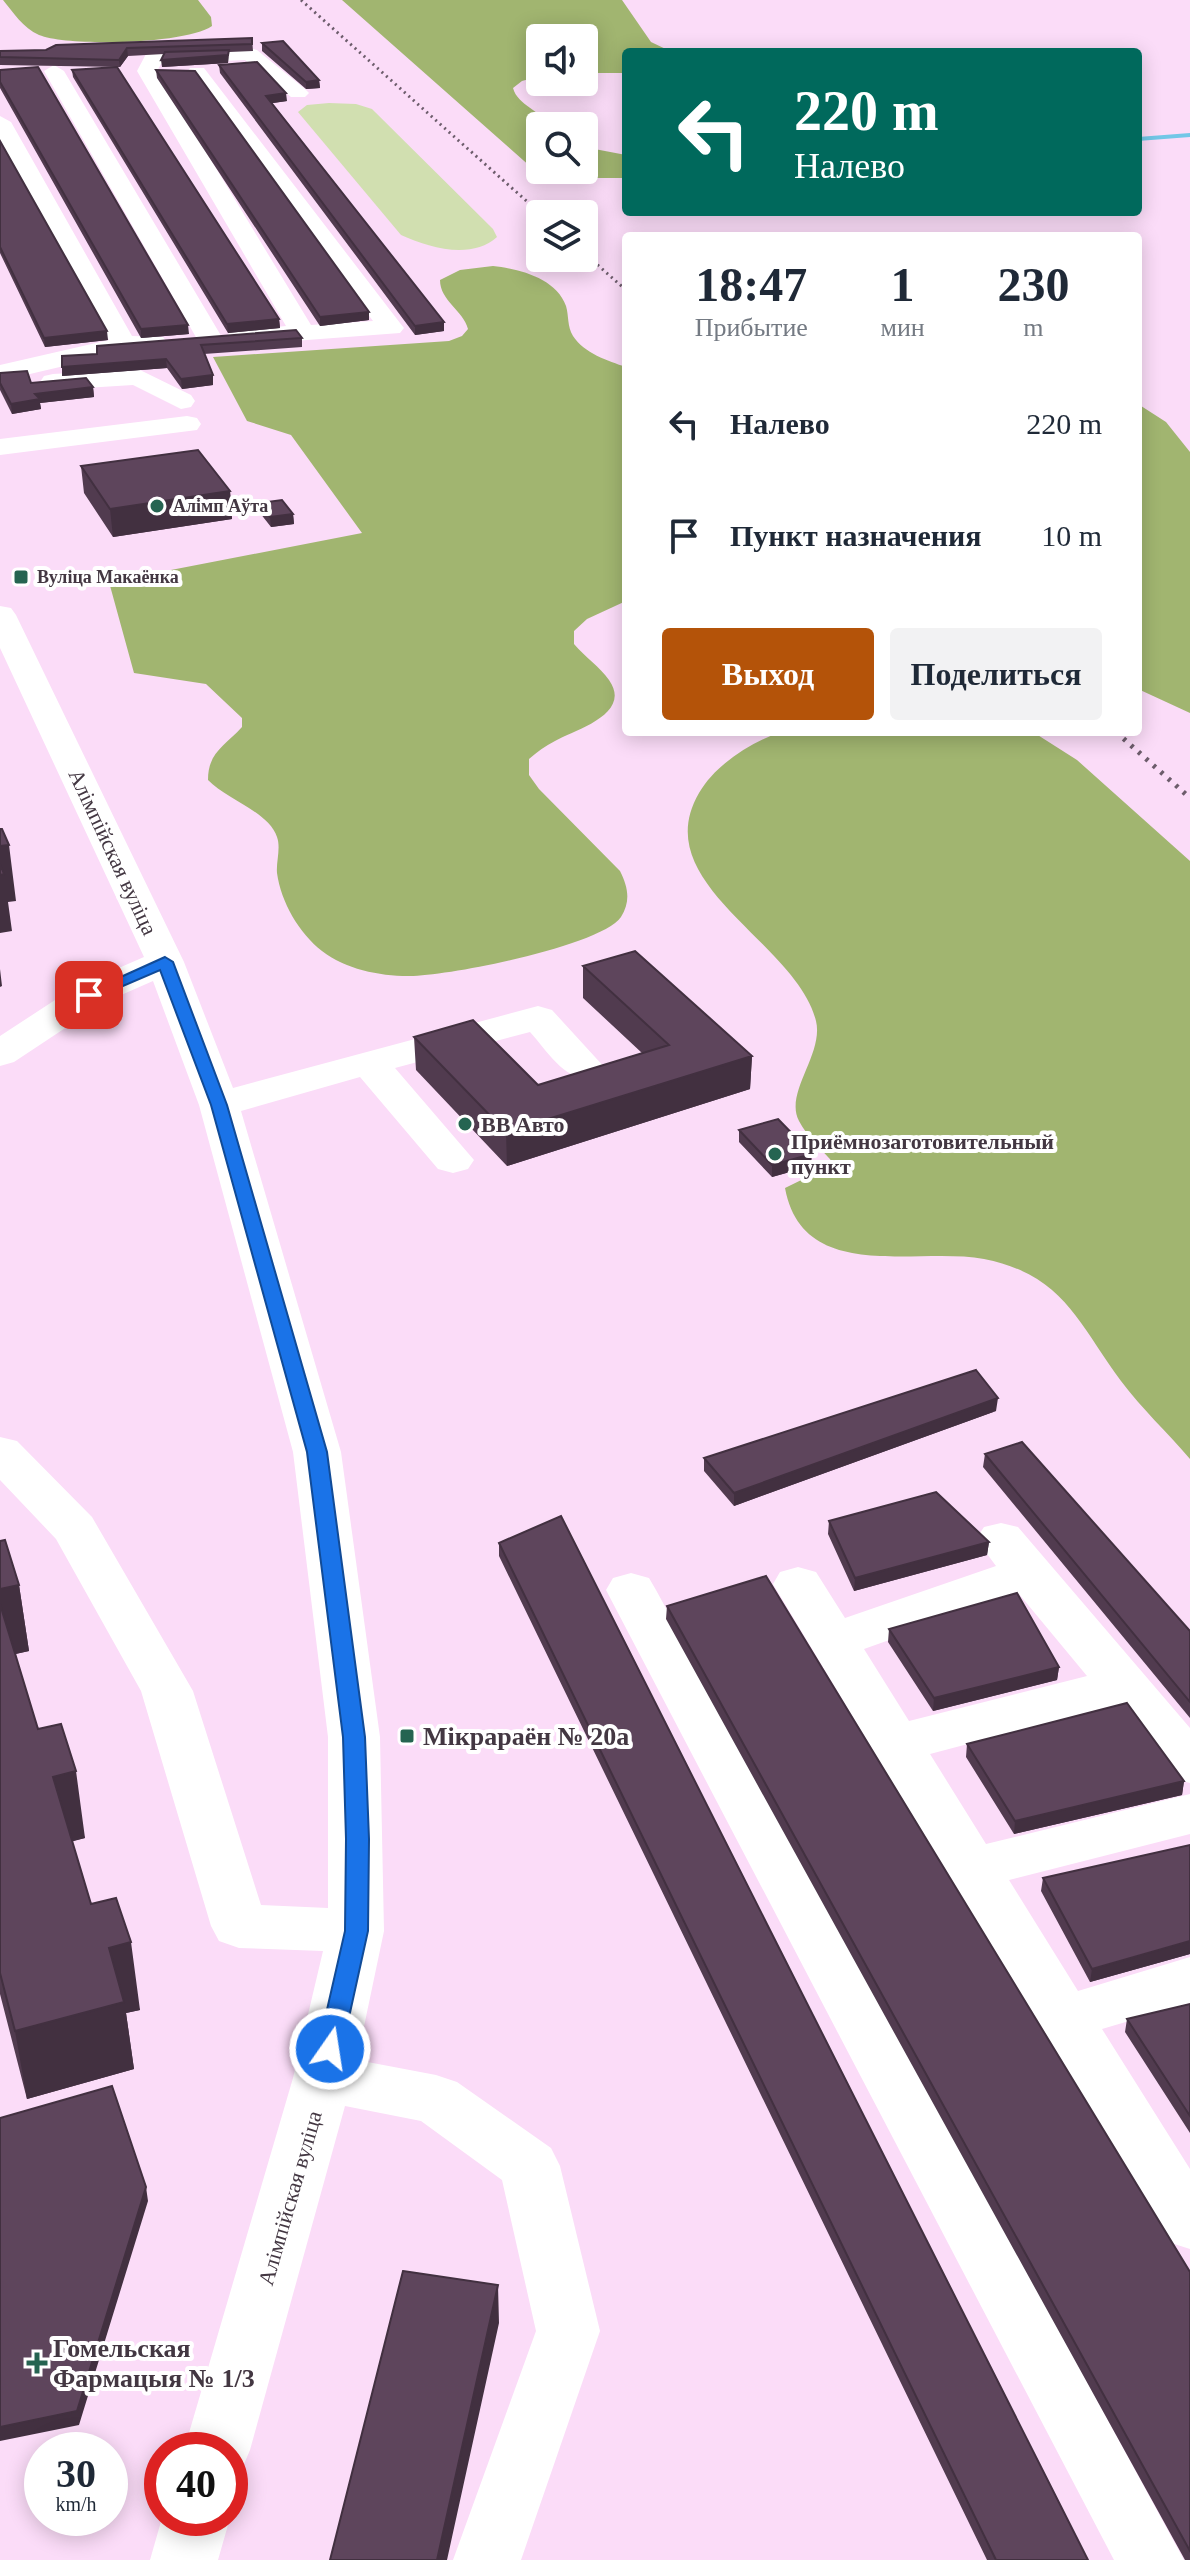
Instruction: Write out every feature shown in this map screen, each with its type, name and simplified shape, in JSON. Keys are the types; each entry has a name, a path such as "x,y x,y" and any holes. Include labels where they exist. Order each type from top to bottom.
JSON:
{"street":[{"path":"298,93 250,54 153,58 147,71 303,333"},
{"path":"54,71 210,339"},
{"path":"3,365 124,344 391,328 197,72"},
{"path":"0,122 124,344"},
{"path":"0,447 107,444 184,412 138,377 51,382 3,365"},
{"name":"Алімпійская вуліца","path":"0,615 165,962 219,1105 317,1452 354,1737 356,1931 323,2078 222,2432"},
{"path":"0,1054 89,995 165,962"},
{"path":"219,1105 538,1018 586,1069"},
{"path":"369,1063 453,1160"},
{"path":"0,1452 75,1529 167,1691 239,1926 356,1931"},
{"path":"833,1641 1015,1556 1190,1764"},
{"path":"798,1584 1064,2018 1181,2190"},
{"path":"631,1590 1150,2560"},
{"path":"896,1744 1124,1685"},
{"path":"972,1868 1190,1814"},
{"path":"1064,2018 1190,1980"},
{"path":"323,2078 436,2099 529,2166 568,2331 487,2560"},
{"path":"184,2560 191,2536"}],"green space":[{"path":"3,0 198,0 211,17 212,26 179,37 154,40 100,42 54,39 28,28"},
{"path":"342,0 622,0 651,42 664,48 622,48 622,73 598,73 598,24 526,24 526,80 513,88 520,99 536,112 526,112 526,163"},
{"path":"356,104 372,109 493,229 497,237 475,248 450,250 401,235 298,112 307,105"},
{"path":"598,150 622,154 622,178 598,178"},
{"path":"493,266 525,273 545,282 561,296 570,328 578,342 597,356 622,365 622,603 587,619 574,631 574,644 609,680 614,702 598,719 551,743 529,759 529,775 620,871 627,900 621,917 608,928 555,949 454,971 397,976 352,967 331,957 314,944 299,926 279,884 278,841 272,828 208,780 214,756 242,727 242,718 206,684 134,673 109,582 362,533 291,435 247,421 213,357 449,341 462,336 468,329 462,316 444,294 440,280 460,270"},
{"path":"1142,407 1166,422 1190,452 1190,713 1142,691"},
{"path":"772,736 1039,736 1077,760 1190,861 1190,1459 1129,1391 1066,1304 1033,1277 1011,1266 984,1259 866,1255 838,1250 814,1238 796,1218 785,1188 834,1164 806,1132 796,1110 796,1098 815,1047 816,1021 803,992 782,964 707,884 692,856 688,826 699,793 714,773"}],"building":[{"path":"252,38 252,44 127,48 119,60 0,57 0,51 46,50 56,45"},
{"path":"283,41 319,80 306,82 262,43"},
{"path":"229,50 228,55 161,60 165,52"},
{"path":"257,62 286,93 266,96 444,322 415,326 219,65"},
{"path":"38,67 188,325 141,329 0,82 0,70"},
{"path":"117,67 279,319 227,324 72,70"},
{"path":"156,70 195,71 369,312 320,317"},
{"path":"0,141 107,331 44,338 0,247"},
{"path":"296,330 302,338 201,345 213,375 181,379 166,359 62,367 62,356 97,354 97,346"},
{"path":"27,371 31,383 86,378 93,387 35,394 40,399 11,404 0,383 0,373"},
{"path":"198,450 230,491 110,509 81,466"},
{"path":"282,500 293,514 270,517 260,503"},
{"path":"2,829 9,845 0,846"},
{"path":"635,951 752,1056 506,1132 414,1037 473,1020 538,1085 669,1045 583,966"},
{"path":"778,1119 812,1154 772,1165 739,1130"},
{"path":"976,1370 998,1398 734,1493 704,1458"},
{"path":"1022,1442 1190,1631 1190,1702 985,1454"},
{"path":"936,1492 989,1542 855,1578 829,1521"},
{"path":"561,1516 1088,2560 996,2560 499,1543"},
{"path":"5,1540 19,1585 0,1589 0,1541"},
{"path":"766,1576 1190,2272 1190,2551 667,1606"},
{"path":"1017,1593 1059,1667 934,1698 889,1629"},
{"path":"0,1604 38,1729 61,1724 76,1771 53,1777 91,1904 116,1898 131,1942 109,1948 124,2002 15,2031 0,1973"},
{"path":"1127,1703 1184,1781 1015,1821 967,1744"},
{"path":"1190,1845 1190,1941 1092,1969 1043,1878"},
{"path":"1190,2004 1190,2116 1127,2019"},
{"path":"112,2086 146,2187 77,2411 0,2427 0,2118"},
{"path":"403,2271 498,2285 437,2560 330,2560"}],"waterway":[{"path":"1142,139 1190,135"}],"railway":[{"path":"301,0 526,201"},
{"path":"598,265 622,286"},
{"path":"1120,736 1190,798"}],"place":[{"name":"Алімп Аўта","path":"157,506"},
{"name":"Вуліца Макаёнка","path":"21,577"},
{"name":"ВВ Авто","path":"465,1124"},
{"name":"Приёмнозаготовительный пункт","path":"775,1154"},
{"name":"Мікрараён № 20а","path":"407,1736"},
{"name":"Гомельская Фармацыя № 1/3","path":"37,2363"}],"route":[{"path":"89,995 165,962 219,1105 317,1452 354,1737 357,1839 356,1931 330,2049"}]}
